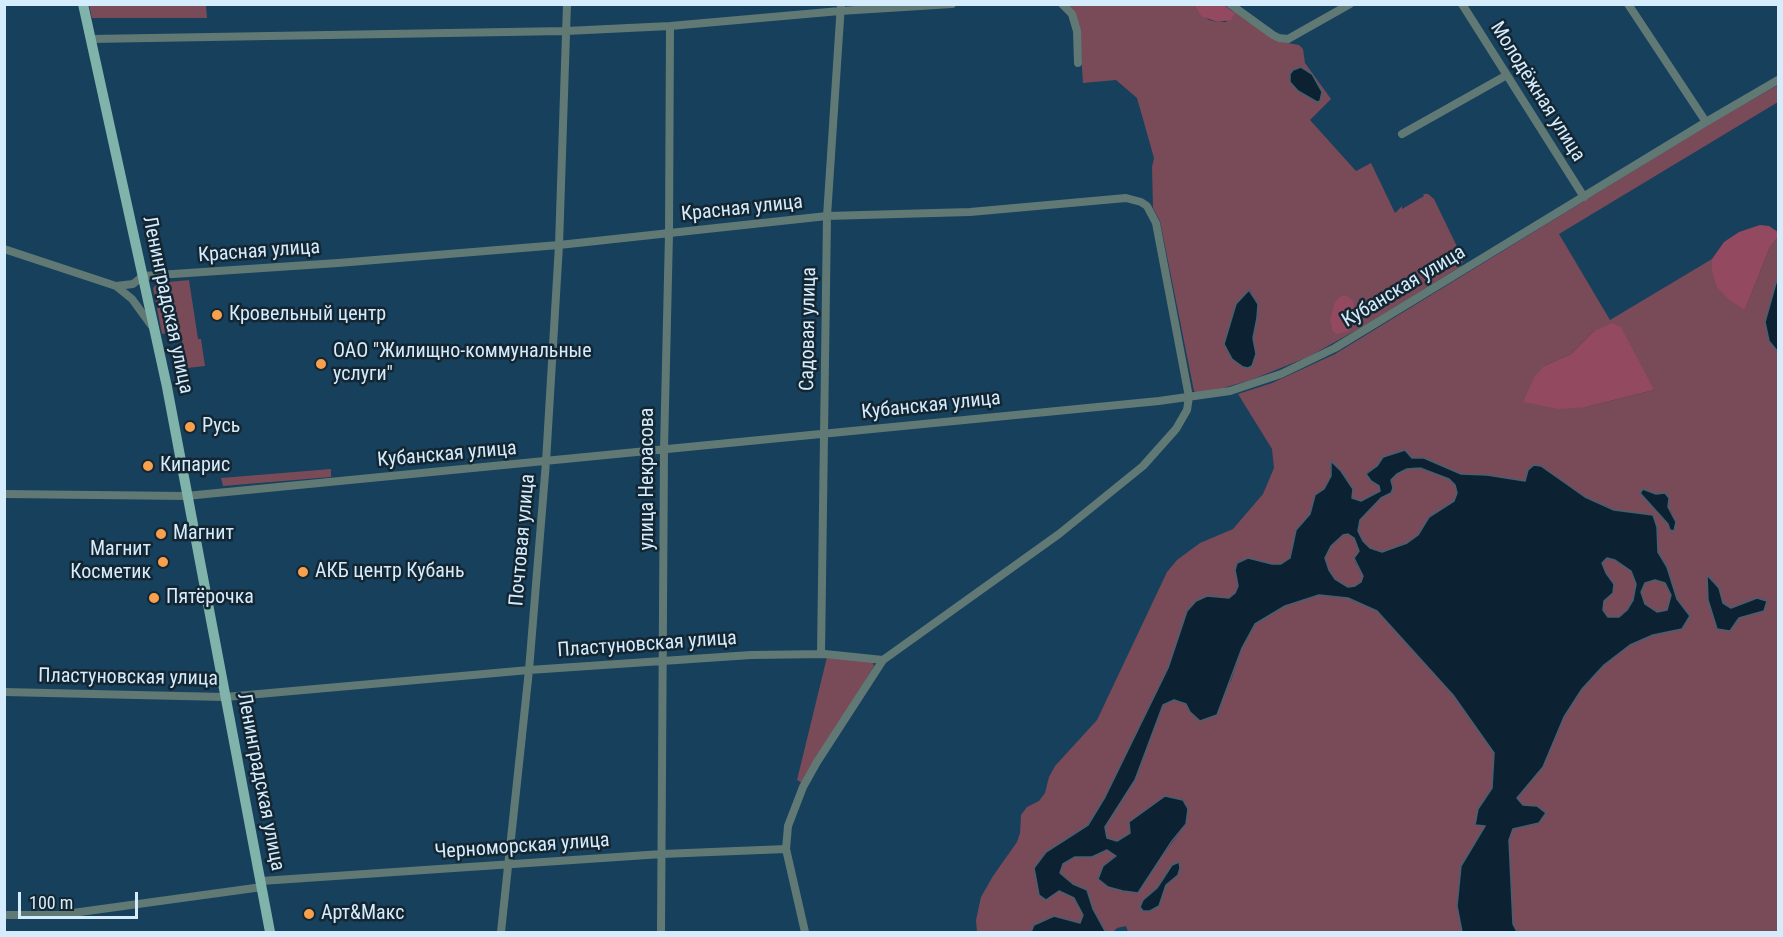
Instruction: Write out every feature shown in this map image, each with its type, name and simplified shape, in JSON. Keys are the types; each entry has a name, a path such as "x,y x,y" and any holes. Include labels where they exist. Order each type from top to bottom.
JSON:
{"main road":[{"name":"Ленинградская улица","path":"83,4 155,330 270,933"}],"street":[{"name":"Почтовая улица","path":"501,933 529,670 546,462 559,245 567,4"},
{"path":"90,39 566,31 669,26 841,8 951,4"},
{"path":"1062,4 1072,14 1077,31 1078,63"},
{"path":"1230,4 1273,35 1288,39 1350,4"},
{"name":"Молодёжная улица","path":"1462,4 1584,197"},
{"path":"1628,4 1706,122"},
{"name":"Садовая улица","path":"821,654 827,216 841,8"},
{"name":"улица Некрасова","path":"661,933 664,449 669,234 669,26"},
{"path":"1402,134 1507,75"},
{"name":"Кубанская улица","path":"4,494 186,496 1216,394 1281,374 1314,359 1706,122 1779,81"},
{"name":"Красная улица","path":"116,286 133,284 143,276 559,245 827,216 970,212 1119,198 1141,202 1149,210 1156,223 1190,397"},
{"path":"4,249 116,286 132,299 155,330"},
{"path":"805,933 786,849 788,826 803,787 883,660 1059,534 1143,466 1176,429 1187,410 1190,397"},
{"name":"Пластуновская улица","path":"4,692 225,697 529,670 751,655 821,654 883,660"},
{"name":"Черноморская улица","path":"4,915 58,915 262,884 662,854 786,849"}],"shaded area":[{"path":"89,5 206,5 207,18 92,18"},
{"path":"1068,5 1194,5 1198,12 1209,20 1226,22 1233,11 1277,41 1299,45 1303,49 1305,63 1331,99 1310,120 1356,171 1371,163 1395,213 1402,206 1402,209 1424,196 1423,194 1428,194 1434,199 1463,259 1462,264 1362,327 1308,357 1251,380 1197,393 1194,391 1160,221 1153,208 1152,167 1154,158 1137,98 1116,80 1083,83 1080,35","holes":["1250,290 1258,304 1253,338 1256,354 1232,359 1224,344 1236,304"]},
{"path":"1194,5 1224,5 1235,13 1231,20 1218,22 1203,17"},
{"path":"1778,85 1778,102 1559,234 1610,320 1712,259 1712,272 1745,310 1770,247 1778,237 1778,276 1765,322 1769,341 1778,352 1778,932 1517,932 1513,924 1509,840 1513,829 1539,823 1537,806 1523,805 1517,798 1543,767 1564,717 1582,689 1604,665 1630,645 1653,635 1682,629 1690,616 1677,599 1667,567 1658,552 1657,527 1653,515 1614,510 1585,497 1541,466 1526,481 1461,474 1424,458 1384,457 1377,466 1366,473 1380,486 1380,492 1361,501 1351,498 1353,489 1341,471 1330,467 1331,476 1324,489 1315,496 1310,514 1296,530 1290,558 1281,564 1272,564 1248,558 1237,563 1235,570 1238,586 1235,593 1229,598 1206,596 1178,641 1168,668 1105,797 1088,825 1046,852 1059,891 1074,898 1083,915 1080,923 1068,920 1034,925 1031,932 977,932 976,920 981,897 1017,842 1021,815 1027,807 1039,801 1045,793 1049,777 1055,766 1097,720 1167,572 1177,560 1200,543 1233,529 1263,494 1274,468 1272,449 1238,394 1272,383 1335,354 1708,125","holes":["1594,331 1654,390 1586,407 1544,366 1571,354","1643,490 1656,494 1668,507 1672,513 1670,530 1668,524 1641,493","1707,575 1719,588 1723,603 1731,608 1744,603 1764,611 1738,618 1730,631"]},
{"path":"1760,225 1769,226 1778,232 1778,237 1770,247 1745,310 1729,300 1717,287 1712,272 1712,259 1724,242 1739,232"},
{"path":"189,280 198,339 201,339 205,366 187,368 180,331 162,334 153,288 158,283"},
{"path":"1344,295 1353,301 1355,310 1348,331 1338,334 1333,332 1330,320 1335,302"},
{"path":"1612,323 1621,327 1654,390 1586,407 1559,409 1523,402 1535,376 1544,366 1571,354 1594,331"},
{"path":"1420,468 1448,478 1455,485 1458,493 1454,501 1429,517 1418,535 1407,543 1381,552 1370,548 1358,531 1360,520 1381,498 1391,493 1393,488 1391,480 1397,474 1407,469"},
{"path":"331,469 331,477 223,486 221,478"},
{"path":"1348,534 1354,538 1359,552 1355,562 1363,576 1361,582 1348,587 1335,579 1325,557 1331,546 1343,535"},
{"path":"1607,558 1615,560 1631,571 1636,584 1633,600 1619,617 1608,617 1603,610 1604,601 1614,584 1602,562"},
{"path":"1655,580 1665,583 1671,595 1667,610 1657,612 1645,604 1641,592 1645,583"},
{"path":"1319,595 1348,598 1377,611 1453,695 1494,753 1492,788 1478,809 1475,825 1486,825 1461,866 1457,906 1462,932 1128,932 1126,926 1117,928 1113,932 1104,932 1087,890 1073,884 1060,873 1063,864 1075,857 1092,857 1107,850 1116,855 1103,866 1098,879 1108,887 1123,891 1155,866 1186,824 1165,796 1149,809 1130,833 1117,841 1107,838 1105,827 1135,780 1163,705 1174,700 1187,704 1190,712 1231,681 1242,648 1255,624 1285,606","holes":["1172,865 1178,875 1166,885 1158,906 1143,900 1157,888"]},
{"path":"827,657 872,661 874,666 802,783 797,780"}],"water":[{"path":"1301,67 1312,74 1322,92 1320,101 1317,102 1298,91 1290,82 1290,74"},
{"path":"1778,276 1778,352 1769,341 1765,322"},
{"path":"1249,290 1258,304 1253,338 1256,354 1252,366 1248,368 1232,359 1224,344 1236,304"},
{"path":"1405,450 1412,458 1424,458 1461,474 1487,475 1525,481 1528,470 1534,465 1541,466 1585,497 1614,510 1653,515 1657,527 1658,552 1667,567 1677,599 1690,616 1682,629 1653,635 1630,645 1604,665 1582,689 1564,717 1543,767 1517,798 1523,805 1537,806 1546,813 1539,823 1513,829 1509,840 1513,924 1517,932 1462,932 1457,906 1461,866 1485,826 1475,825 1478,809 1492,788 1494,753 1453,695 1377,611 1348,598 1319,595 1285,606 1255,624 1242,648 1217,715 1200,721 1190,712 1186,704 1174,700 1163,705 1135,780 1105,827 1107,838 1117,841 1130,833 1129,822 1165,796 1183,800 1188,809 1186,824 1138,893 1108,887 1098,879 1103,866 1116,856 1107,850 1092,857 1075,857 1063,864 1060,873 1073,884 1087,890 1093,909 1105,931 1031,932 1034,925 1054,916 1080,923 1083,915 1074,898 1059,891 1046,900 1039,895 1034,868 1046,852 1088,825 1105,797 1168,668 1187,611 1196,601 1207,596 1229,598 1235,593 1238,586 1235,570 1237,563 1248,558 1281,564 1290,558 1296,530 1310,514 1315,495 1324,489 1331,476 1331,461 1353,489 1352,498 1361,501 1380,491 1379,486 1366,474 1377,466 1383,457","holes":["1420,468 1449,479 1455,485 1457,493 1454,501 1429,517 1418,535 1407,543 1382,552 1370,548 1358,531 1360,520 1381,498 1391,493 1393,488 1391,480 1407,469","1348,534 1354,538 1359,551 1354,558 1363,576 1361,582 1355,586 1348,587 1335,579 1325,558 1331,546 1343,535","1607,558 1615,560 1631,571 1636,584 1633,600 1619,617 1608,617 1603,610 1604,601 1613,593 1614,584 1602,563","1655,580 1665,583 1671,595 1667,610 1657,612 1645,604 1641,592 1645,583"]},
{"path":"1643,489 1656,494 1665,493 1669,498 1668,507 1676,522 1674,531 1670,530 1668,524 1640,493"},
{"path":"1707,575 1719,588 1723,603 1731,608 1757,598 1767,601 1764,611 1739,618 1730,631 1717,629 1708,600"},
{"path":"1179,862 1178,875 1166,885 1159,906 1150,911 1143,911 1140,907 1143,900 1157,888 1172,865"}],"place":[{"name":"Кровельный центр","path":"217,315"},
{"name":"ОАО \"Жилищно-коммунальные услуги\"","path":"321,364"},
{"name":"Русь","path":"190,427"},
{"name":"Кипарис","path":"148,466"},
{"name":"Магнит","path":"161,534"},
{"name":"Магнит Косметик","path":"163,562"},
{"name":"АКБ центр Кубань","path":"303,572"},
{"name":"Пятёрочка","path":"154,598"},
{"name":"Арт&Макс","path":"309,914"}]}
